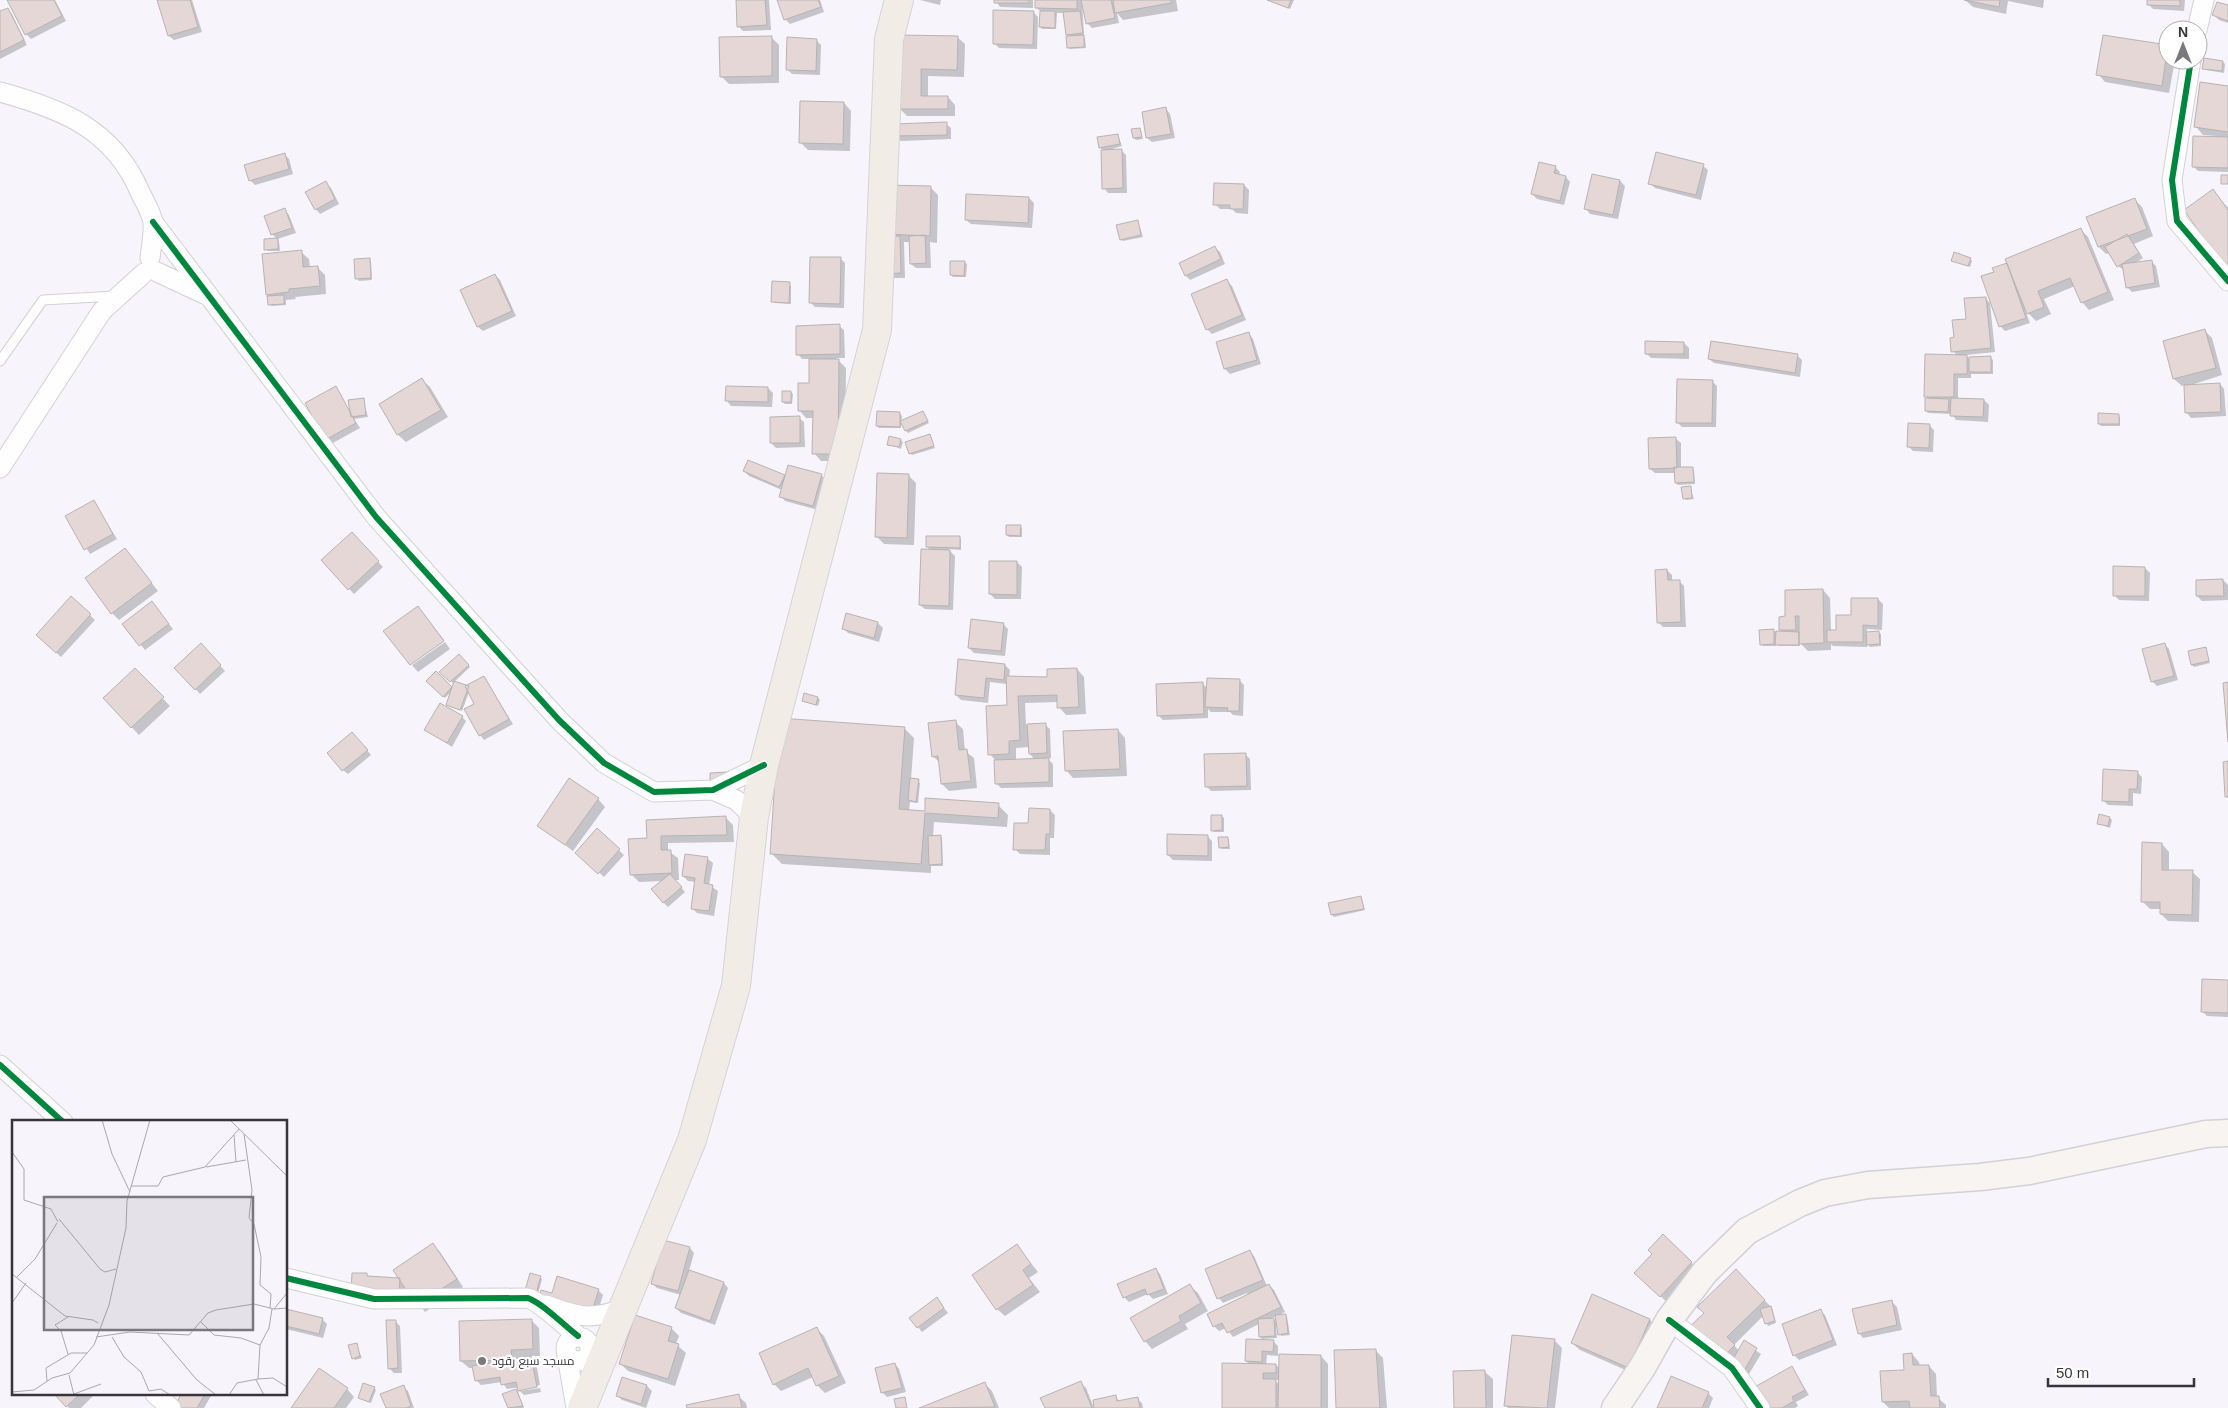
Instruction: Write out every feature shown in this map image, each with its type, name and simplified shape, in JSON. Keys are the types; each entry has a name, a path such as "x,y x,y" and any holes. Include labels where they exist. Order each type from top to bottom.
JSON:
{"main road":[{"path":"579,1408 692,1140 736,986 754,817 764,765 877,330 889,39 899,0"},
{"path":"1615,1408 1642,1368 1669,1320 1705,1272 1747,1231 1800,1203 1825,1192 1868,1185 1980,1177 2029,1171 2206,1134 2228,1133"}],"street":[{"path":"2200,20 2204,0"},
{"path":"2189,70 2172,180 2177,221 2228,281"},
{"path":"0,92 44,105 80,122 101,136 121,158 137,186 153,222 207,296 376,517 552,712 604,764 654,792 713,790 764,765"},
{"path":"0,468 102,311 150,268 153,222"},
{"path":"150,268 207,296"},
{"path":"713,790 736,800 754,817"},
{"path":"0,1065 61,1120"},
{"path":"288,1278 374,1299 528,1298 545,1309 573,1344 578,1362 588,1356 579,1408"},
{"path":"545,1309 582,1316 602,1316 621,1309"},
{"path":"573,1344 602,1325 621,1309"},
{"path":"1669,1320 1732,1368 1760,1408"},
{"path":"573,1344 579,1408"},
{"path":"158,1396 171,1408"}],"lane":[{"path":"0,360 43,300 121,295"}],"building":[{"path":"7,0 54,0 62,16 25,35"},
{"path":"157,0 190,0 198,27 168,36"},
{"path":"736,0 765,0 767,25 737,27"},
{"path":"777,0 818,0 821,7 784,20"},
{"path":"994,0 1029,0 1029,3 994,3"},
{"path":"1035,0 1077,0 1077,9 1035,8"},
{"path":"1081,0 1111,0 1115,18 1086,24"},
{"path":"1113,0 1171,0 1171,3 1115,13"},
{"path":"1267,0 1291,0 1288,8"},
{"path":"1964,0 2000,0 1999,7"},
{"path":"2147,0 2180,0 2180,6 2147,5"},
{"path":"2217,2 2228,5 2228,21 2212,15"},
{"path":"8,8 24,40 0,52 0,11"},
{"path":"993,10 1034,11 1033,45 993,44"},
{"path":"1040,11 1055,11 1055,28 1039,27"},
{"path":"1080,11 1083,33 1066,35 1063,12"},
{"path":"899,35 958,36 957,70 921,69 921,96 948,96 948,109 898,109"},
{"path":"1084,35 1084,47 1067,48 1066,36"},
{"path":"2103,35 2158,43 2158,70 2164,70 2162,86 2096,75"},
{"path":"772,36 772,76 720,77 719,37"},
{"path":"787,37 817,39 816,71 786,70"},
{"path":"2208,59 2223,61 2222,71 2208,70"},
{"path":"2200,82 2228,86 2228,132 2194,127"},
{"path":"800,101 844,102 843,144 799,143"},
{"path":"1166,107 1171,134 1146,138 1142,112"},
{"path":"947,122 947,135 895,136 894,124"},
{"path":"1140,128 1142,137 1133,138 1131,129"},
{"path":"1118,134 1120,144 1099,148 1097,137"},
{"path":"2193,136 2228,137 2228,168 2192,167"},
{"path":"1122,149 1123,188 1102,189 1101,150"},
{"path":"1656,152 1704,164 1696,195 1648,184"},
{"path":"285,153 289,169 249,181 244,165"},
{"path":"1539,162 1556,166 1554,173 1566,176 1560,201 1531,194"},
{"path":"1592,174 1620,180 1613,215 1584,209"},
{"path":"2221,175 2228,175 2228,184 2221,184"},
{"path":"326,181 335,199 315,210 305,192"},
{"path":"1214,183 1244,184 1243,209 1230,209 1230,205 1213,205"},
{"path":"884,185 931,186 930,236 883,234"},
{"path":"2213,189 2228,210 2228,273 2184,210"},
{"path":"966,194 1029,197 1028,223 965,220"},
{"path":"2135,198 2147,229 2098,247 2086,217"},
{"path":"285,208 292,228 271,235 264,216"},
{"path":"1138,220 1141,235 1120,240 1116,225"},
{"path":"2081,228 2108,292 2081,303 2070,278 2038,291 2044,307 2027,314 2005,259"},
{"path":"2127,234 2139,253 2117,267 2105,247"},
{"path":"925,235 926,263 910,264 909,236"},
{"path":"900,236 901,273 886,274 884,237"},
{"path":"278,238 278,249 264,250 264,239"},
{"path":"1215,246 1221,259 1185,276 1179,263"},
{"path":"302,250 303,267 318,266 320,286 289,289 289,292 266,295 262,254"},
{"path":"1954,252 1971,258 1968,266 1951,261"},
{"path":"810,257 841,257 840,304 809,303"},
{"path":"370,258 371,278 355,279 354,259"},
{"path":"2152,260 2155,283 2126,288 2122,264"},
{"path":"950,261 965,261 964,276 950,275"},
{"path":"2007,263 2026,318 1999,327 1981,276 1994,272 1992,268"},
{"path":"495,274 512,311 477,327 460,290"},
{"path":"1227,279 1242,315 1206,330 1191,294"},
{"path":"772,281 790,282 789,303 771,302"},
{"path":"284,295 284,304 268,305 267,296"},
{"path":"1986,297 1991,348 1951,352 1950,338 1954,337 1952,320 1966,319 1964,298"},
{"path":"840,324 840,354 796,355 796,326"},
{"path":"2205,329 2216,368 2173,379 2163,341"},
{"path":"1249,332 1257,360 1224,369 1216,342"},
{"path":"1645,341 1684,342 1684,354 1645,354"},
{"path":"1711,341 1798,354 1795,373 1708,359"},
{"path":"1925,354 1967,355 1967,374 1954,374 1954,397 1924,397"},
{"path":"1991,356 1991,372 1969,372 1969,357"},
{"path":"809,359 839,359 838,454 812,454 813,411 798,411 798,383 809,383"},
{"path":"422,378 441,410 397,435 379,404"},
{"path":"1677,379 1713,380 1712,423 1676,423"},
{"path":"2220,383 2221,412 2185,413 2184,385"},
{"path":"336,386 356,423 325,440 305,403"},
{"path":"726,386 768,387 768,402 725,401"},
{"path":"782,391 791,391 791,402 782,402"},
{"path":"364,398 366,415 351,417 348,400"},
{"path":"1925,398 1949,399 1948,412 1925,411"},
{"path":"1951,398 1984,399 1983,417 1950,416"},
{"path":"877,411 900,412 900,427 876,426"},
{"path":"923,411 928,421 905,431 900,421"},
{"path":"2098,413 2119,414 2119,424 2098,424"},
{"path":"800,416 800,443 770,443 770,417"},
{"path":"1908,423 1930,424 1929,448 1907,447"},
{"path":"930,434 934,446 909,454 905,442"},
{"path":"889,436 901,439 899,447 887,445"},
{"path":"1676,437 1677,468 1649,469 1648,438"},
{"path":"748,460 785,475 779,487 743,471"},
{"path":"788,465 822,474 813,506 779,497"},
{"path":"1674,467 1693,467 1694,482 1675,483"},
{"path":"877,473 909,474 907,538 875,537"},
{"path":"1691,486 1692,498 1683,499 1681,487"},
{"path":"94,500 113,534 84,550 65,516"},
{"path":"1006,525 1021,525 1020,536 1006,535"},
{"path":"352,532 379,561 348,590 321,560"},
{"path":"926,536 960,536 960,548 926,547"},
{"path":"125,548 152,583 111,614 85,578"},
{"path":"921,549 950,550 949,606 919,605"},
{"path":"989,561 1017,561 1017,595 989,594"},
{"path":"2113,566 2145,567 2145,596 2113,596"},
{"path":"1667,569 1668,580 1680,580 1681,622 1657,623 1655,570"},
{"path":"2223,579 2224,596 2196,596 2196,580"},
{"path":"1823,589 1824,643 1799,644 1799,616 1795,616 1796,630 1779,630 1779,617 1785,616 1785,590"},
{"path":"71,596 91,614 56,653 36,635"},
{"path":"1851,598 1878,598 1878,626 1863,625 1863,642 1827,642 1827,630 1836,630 1836,615 1851,615"},
{"path":"152,601 169,624 139,646 122,624"},
{"path":"418,606 444,641 410,665 383,631"},
{"path":"846,613 878,622 874,638 842,629"},
{"path":"971,619 1004,623 1001,651 968,648"},
{"path":"1774,629 1774,644 1760,645 1759,630"},
{"path":"1776,631 1799,632 1799,645 1775,645"},
{"path":"1879,631 1880,644 1867,645 1866,632"},
{"path":"201,643 221,665 195,690 174,668"},
{"path":"2165,643 2174,676 2151,682 2142,649"},
{"path":"2206,647 2209,661 2191,665 2188,651"},
{"path":"459,654 469,665 450,682 439,672"},
{"path":"958,659 1005,664 1004,680 986,678 984,698 955,695"},
{"path":"135,668 164,697 131,728 103,698"},
{"path":"1077,668 1079,707 1057,708 1057,695 1018,696 1020,740 1009,741 1009,754 988,755 986,706 1007,705 1006,676 1047,677 1047,669"},
{"path":"436,671 452,687 443,697 426,681"},
{"path":"484,676 509,719 479,736 464,709 474,704 465,686"},
{"path":"1207,678 1240,679 1239,711 1227,711 1228,708 1205,707"},
{"path":"454,681 469,686 460,710 446,705"},
{"path":"1203,682 1204,714 1157,716 1156,684"},
{"path":"2228,682 2228,742 2223,683"},
{"path":"804,693 818,697 816,705 802,701"},
{"path":"440,703 463,716 447,743 424,730"},
{"path":"779,718 905,727 899,809 925,811 925,798 999,803 998,818 925,813 921,864 770,854"},
{"path":"956,720 959,750 967,749 971,781 941,784 938,756 932,757 928,723"},
{"path":"1046,723 1047,753 1029,754 1027,724"},
{"path":"1118,729 1120,769 1065,771 1063,731"},
{"path":"352,732 368,750 342,771 327,753"},
{"path":"1246,753 1247,786 1205,787 1204,754"},
{"path":"1049,758 1049,782 995,784 994,760"},
{"path":"2228,761 2228,797 2225,797 2223,762"},
{"path":"2103,769 2138,771 2137,789 2129,789 2129,802 2102,801"},
{"path":"727,772 727,783 710,783 710,773"},
{"path":"569,778 599,798 565,845 537,826"},
{"path":"910,778 919,779 916,802 908,800"},
{"path":"1029,808 1050,809 1050,834 1046,834 1045,850 1013,850 1014,823 1028,823"},
{"path":"2099,814 2110,817 2108,826 2097,824"},
{"path":"1211,815 1222,815 1222,830 1211,831"},
{"path":"726,816 727,835 661,836 661,850 671,850 672,873 630,875 628,839 647,838 646,820"},
{"path":"597,828 620,849 598,874 575,853"},
{"path":"1167,834 1208,835 1208,856 1167,855"},
{"path":"941,835 942,864 929,865 928,836"},
{"path":"1218,837 1228,837 1229,847 1219,848"},
{"path":"2142,842 2162,843 2162,870 2193,870 2192,915 2160,914 2160,902 2141,902"},
{"path":"685,854 708,857 704,883 713,885 709,911 691,909 695,878 682,876"},
{"path":"670,874 682,887 663,903 651,889"},
{"path":"1361,896 1364,909 1331,915 1328,903"},
{"path":"2202,979 2228,980 2228,1013 2201,1012"},
{"path":"1663,1234 1692,1262 1660,1297 1634,1273 1652,1254 1648,1250"},
{"path":"663,1240 690,1247 678,1291 651,1284"},
{"path":"433,1243 457,1279 416,1305 393,1270"},
{"path":"1017,1244 1031,1264 1023,1270 1033,1285 996,1310 972,1275"},
{"path":"1250,1250 1263,1280 1217,1299 1205,1269"},
{"path":"1156,1268 1164,1289 1147,1295 1145,1289 1123,1298 1117,1284"},
{"path":"1736,1269 1765,1300 1727,1337 1735,1345 1722,1358 1686,1330 1704,1313 1697,1307"},
{"path":"689,1270 724,1282 710,1321 675,1308"},
{"path":"352,1273 367,1273 367,1276 400,1278 399,1295 351,1293"},
{"path":"530,1273 541,1276 535,1297 524,1294"},
{"path":"557,1276 599,1289 590,1317 538,1300 541,1290 552,1293"},
{"path":"1190,1284 1201,1303 1179,1316 1181,1321 1144,1342 1130,1318"},
{"path":"1269,1284 1281,1307 1227,1333 1222,1323 1213,1327 1207,1314"},
{"path":"1592,1294 1650,1319 1629,1368 1571,1343"},
{"path":"937,1297 944,1308 917,1328 909,1318"},
{"path":"1892,1300 1897,1325 1858,1334 1852,1309"},
{"path":"1771,1306 1775,1321 1765,1324 1760,1309"},
{"path":"288,1309 323,1318 319,1334 288,1326"},
{"path":"1821,1309 1833,1340 1793,1356 1782,1324"},
{"path":"1286,1314 1288,1333 1278,1335 1275,1315"},
{"path":"635,1315 672,1327 668,1341 679,1344 668,1379 619,1364"},
{"path":"1274,1318 1275,1336 1259,1337 1258,1319"},
{"path":"532,1319 533,1349 511,1350 512,1360 460,1361 459,1321"},
{"path":"386,1320 396,1320 398,1368 388,1369"},
{"path":"817,1327 839,1376 816,1386 808,1368 773,1385 759,1353"},
{"path":"1512,1335 1555,1339 1547,1408 1504,1406"},
{"path":"1246,1339 1274,1340 1273,1352 1262,1351 1262,1362 1245,1361"},
{"path":"1744,1340 1757,1348 1741,1376 1728,1368"},
{"path":"357,1343 360,1356 352,1359 348,1345"},
{"path":"1376,1349 1380,1408 1336,1408 1334,1350"},
{"path":"1912,1353 1913,1365 1929,1365 1931,1396 1939,1396 1940,1408 1910,1408 1909,1401 1882,1402 1880,1371 1904,1370 1903,1354"},
{"path":"1279,1354 1321,1355 1321,1408 1278,1408"},
{"path":"531,1356 537,1387 518,1391 516,1382 501,1385 500,1377 475,1381 472,1366"},
{"path":"895,1363 902,1388 881,1393 875,1368"},
{"path":"1222,1363 1276,1364 1276,1373 1263,1373 1263,1379 1276,1379 1276,1408 1222,1408"},
{"path":"1792,1366 1805,1390 1792,1397 1794,1401 1782,1408 1764,1408 1753,1388"},
{"path":"319,1368 348,1388 334,1408 291,1408"},
{"path":"1485,1370 1486,1408 1454,1408 1453,1371"},
{"path":"1671,1376 1709,1392 1702,1408 1657,1408"},
{"path":"622,1377 647,1385 641,1404 616,1396"},
{"path":"1081,1381 1092,1408 1045,1408 1040,1398"},
{"path":"985,1382 995,1407 919,1408"},
{"path":"363,1383 375,1387 369,1402 358,1398"},
{"path":"404,1385 411,1406 406,1408 386,1408 380,1394"},
{"path":"516,1389 523,1406 508,1408 502,1394"},
{"path":"739,1394 742,1408 687,1408 686,1405"},
{"path":"1116,1395 1117,1401 1138,1397 1140,1408 1094,1408 1093,1400"},
{"path":"56,1396 78,1396 66,1407"},
{"path":"180,1396 204,1396 197,1408 174,1408"},
{"path":"905,1397 907,1408 896,1408 894,1399"}],"cycle path":[{"path":"2189,70 2172,180 2177,221 2228,281"},
{"path":"153,222 376,517 559,720 604,763 654,792 713,790 764,765"},
{"path":"0,1065 61,1120"},
{"path":"288,1278 374,1299 528,1298 547,1310 578,1336"},
{"path":"1669,1320 1732,1368 1760,1408"}],"place":[{"name":"مسجد سبع رقود","path":"482,1361"}]}
